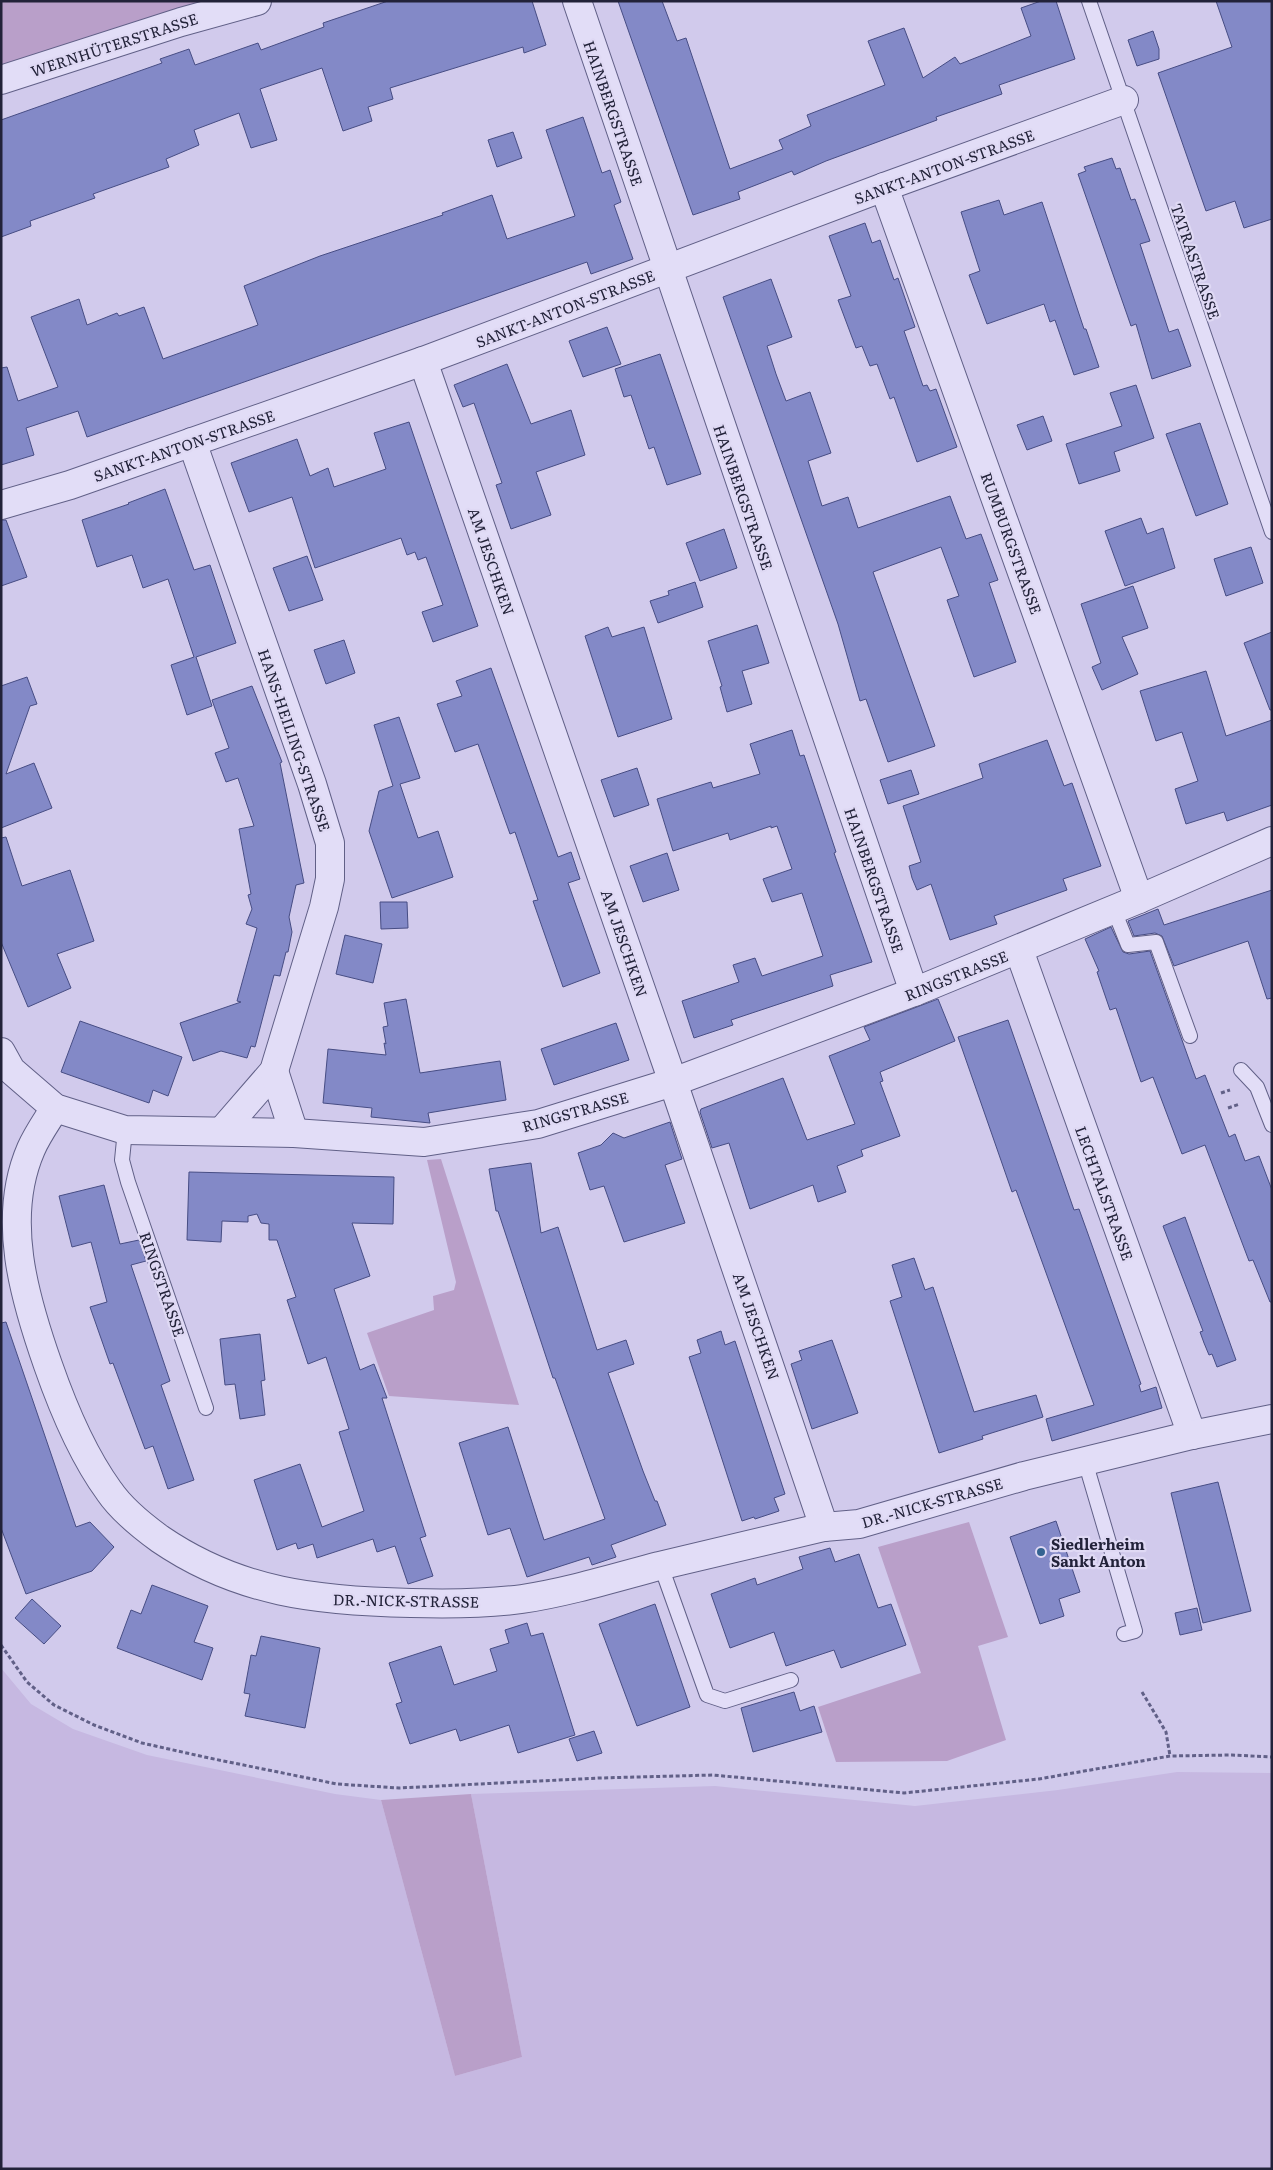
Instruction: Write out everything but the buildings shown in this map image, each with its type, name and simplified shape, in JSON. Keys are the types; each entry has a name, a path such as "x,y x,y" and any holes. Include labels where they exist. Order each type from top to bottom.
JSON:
{"street":[{"name":"WERNHÜTERSTRASSE","path":"1,80 181,22 257,1"},
{"name":"HAINBERGSTRASSE","path":"577,1 914,992"},
{"name":"SANKT-ANTON-STRASSE","path":"1,505 70,485 423,361 884,187 1124,100"},
{"name":"RUMBURGSTRASSE","path":"884,187 1139,899"},
{"name":"AM JESCHKEN","path":"423,361 673,1082 824,1526"},
{"name":"HANS-HEILING-STRASSE","path":"192,442 312,784 330,843 330,879 324,907 274,1071 222,1131"},
{"name":"RINGSTRASSE","path":"1,1052 11,1070 55,1108 125,1130 294,1132 424,1142 538,1124 673,1082 914,992 1114,910 1272,841"},
{"name":"LECHTALSTRASSE","path":"1019,950 1192,1435"},
{"path":"274,1071 294,1132"},
{"name":"DR.-NICK-STRASSE","path":"55,1108 31,1149 17,1196 19,1264 32,1321 54,1384 81,1444 109,1492 145,1528 183,1555 228,1577 278,1591 368,1602 457,1604 522,1599 824,1526 859,1524 1024,1476 1192,1435 1272,1419"}],"lane":[{"name":"TATRASTRASSE","path":"1090,1 1272,532"},
{"path":"1114,910 1128,945 1156,942 1190,1036"},
{"path":"1241,1070 1257,1087 1272,1126"},
{"name":"RINGSTRASSE","path":"125,1130 122,1160 128,1182 206,1408"},
{"path":"1085,1461 1135,1631 1124,1634"},
{"path":"661,1566 707,1695 725,1701 791,1680"}],"path":[{"path":"1,1645 27,1682 54,1705 94,1725 142,1743 337,1784 399,1788 600,1778 713,1776 904,1793 1039,1779 1170,1756 1232,1755 1272,1757"},
{"path":"1142,1692 1166,1732 1170,1756"}],"shaded area":[{"path":"1,1 215,1 1,66"},
{"path":"441,1159 519,1405 389,1396 367,1333 434,1310 433,1296 454,1290 456,1282 427,1160"},
{"path":"969,1522 1008,1637 978,1646 1006,1740 947,1761 836,1762 818,1707 921,1673 878,1547"},
{"path":"1,1668 31,1704 73,1729 147,1755 335,1794 381,1800 455,2076 522,2057 471,1794 715,1786 915,1806 1058,1790 1177,1772 1272,1773 1272,2169 1,2169"},
{"path":"471,1794 522,2057 455,2076 381,1800"}],"place":[{"name":"Siedlerheim Sankt Anton","path":"1041,1552"}]}
